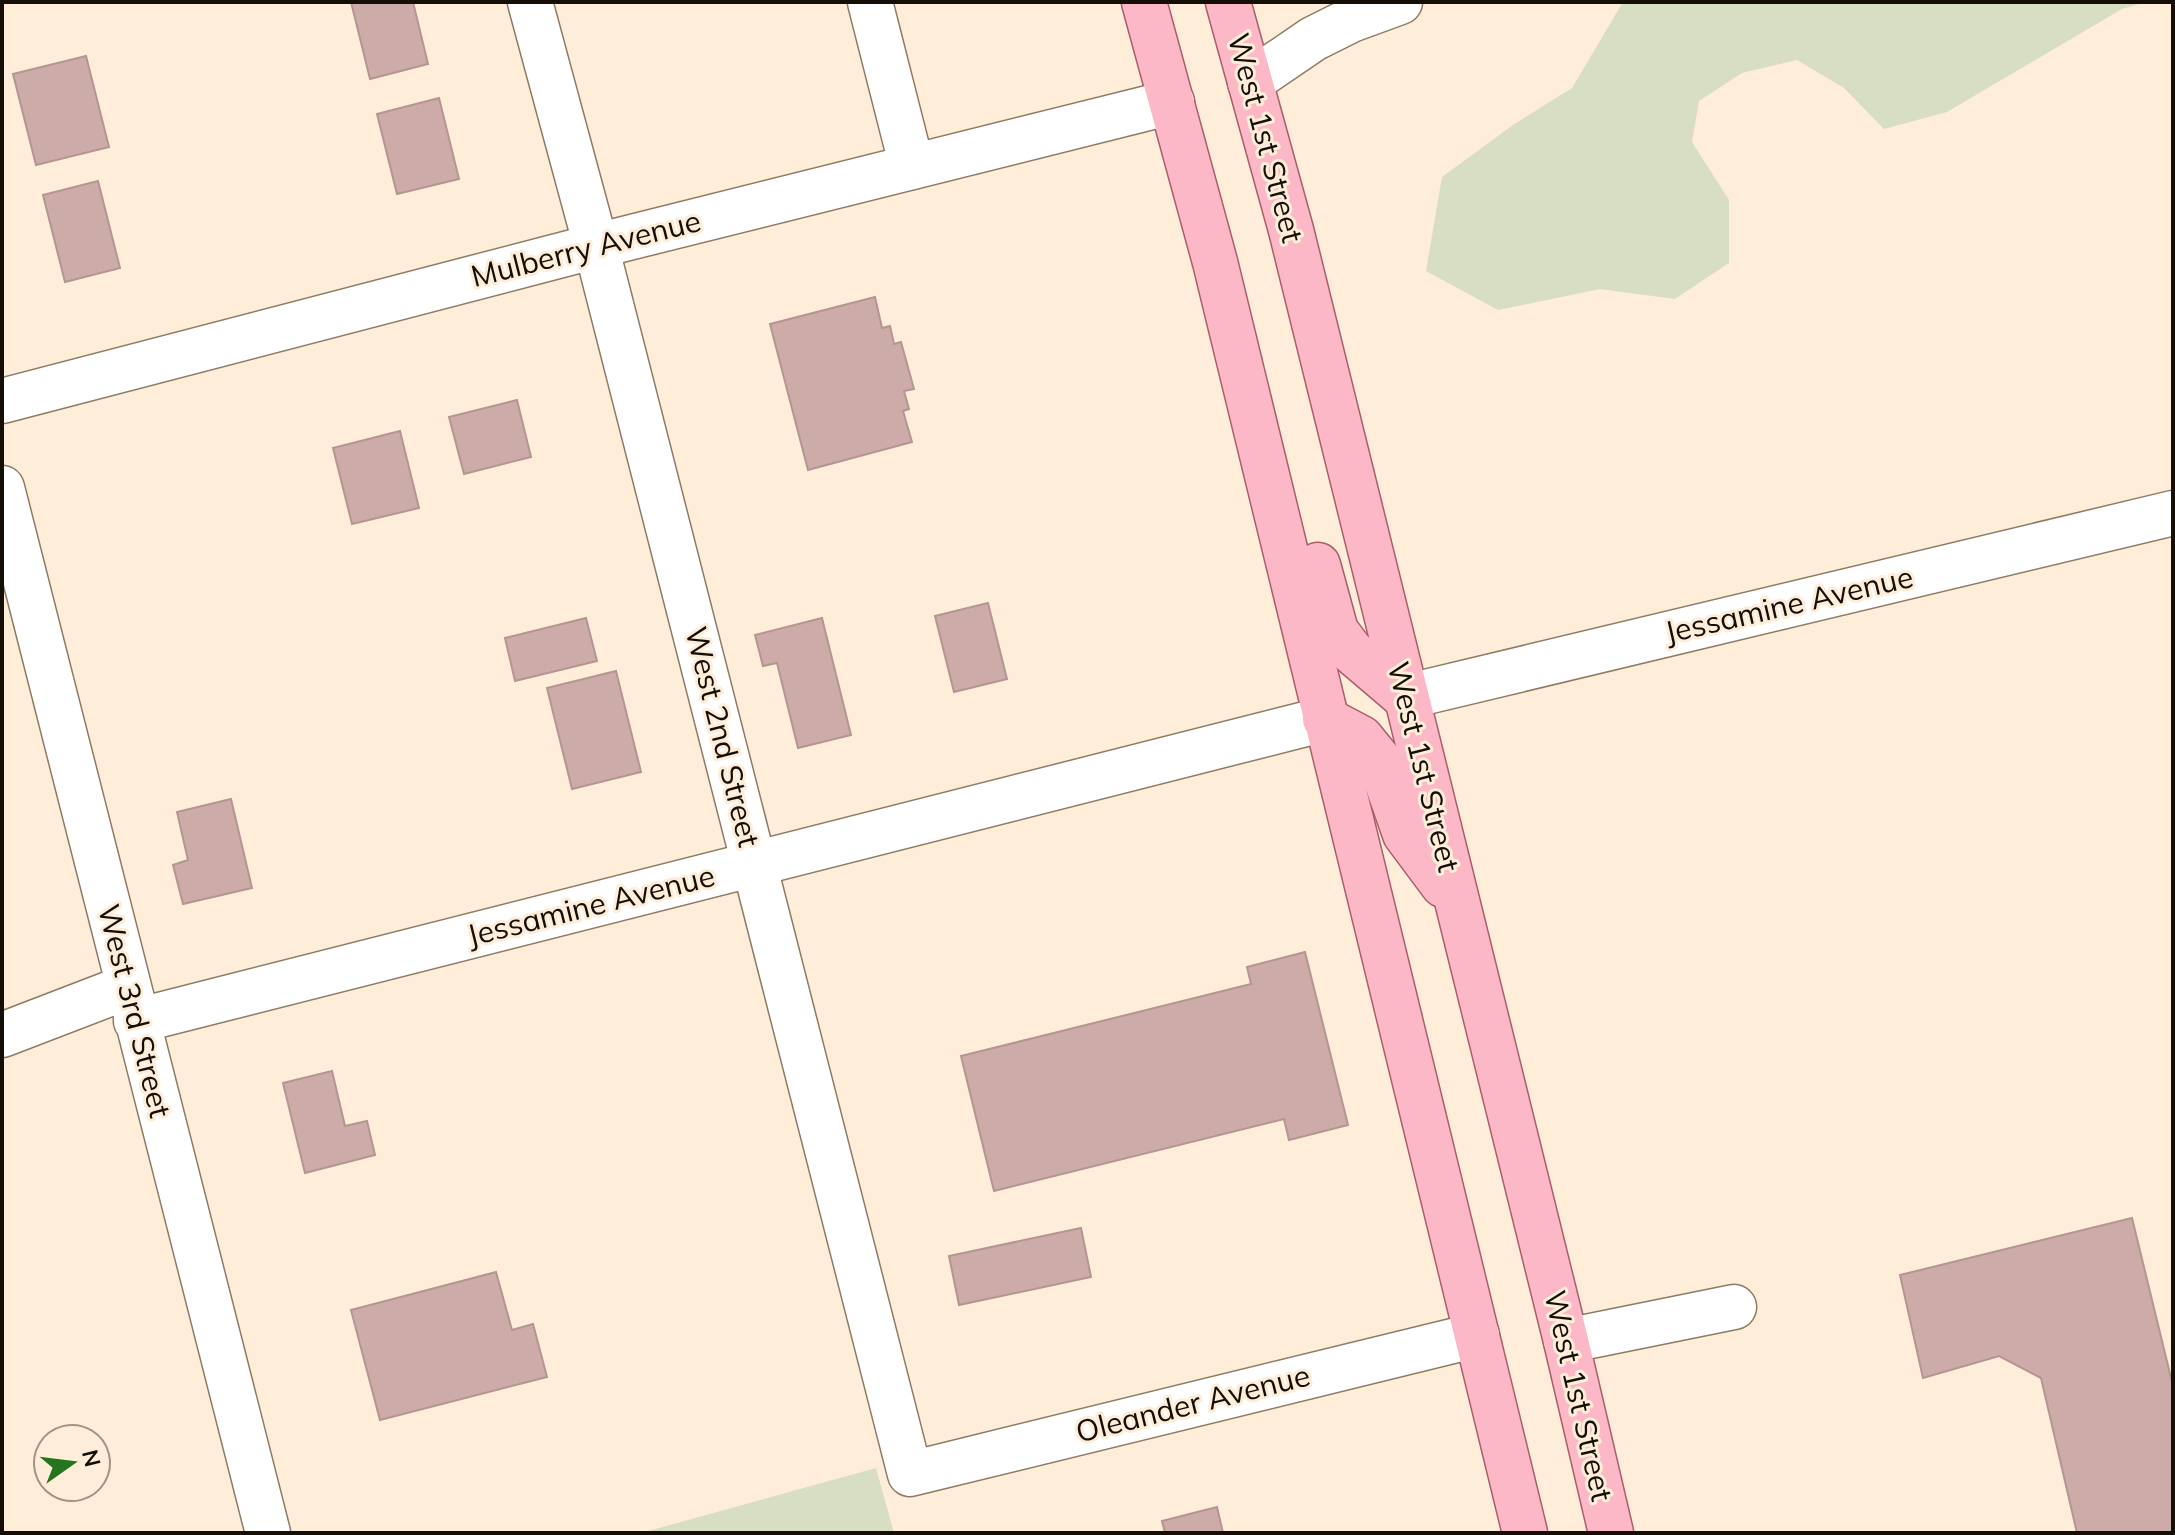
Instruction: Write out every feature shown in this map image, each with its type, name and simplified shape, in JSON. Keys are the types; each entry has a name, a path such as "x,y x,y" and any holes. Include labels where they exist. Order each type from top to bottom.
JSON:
{"main road":[{"path":"1144,2 1215,262 1525,1533"},
{"name":"West 1st Street","path":"1228,2 1295,245 1611,1533"},
{"path":"1251,415 1295,484 1336,631 1351,651 1405,697"},
{"path":"1325,719 1361,738 1379,760 1405,834 1457,903"}],"street":[{"name":"West 2nd Street","path":"530,2 596,246 910,1474"},
{"path":"870,2 912,167"},
{"path":"1250,82 1318,18 1351,20 1400,2"},
{"name":"Mulberry Avenue","path":"2,401 596,246 1172,102"},
{"name":"West 3rd Street","path":"2,488 268,1533"},
{"name":"Jessamine Avenue","path":"1405,697 2173,513"},
{"name":"Jessamine Avenue","path":"2,1035 755,865 1325,719"},
{"path":"1566,1341 1734,1307"},
{"name":"Oleander Avenue","path":"910,1474 1477,1335"}],"green space":[{"path":"1623,2 2145,2 2122,9 1947,112 1884,129 1844,88 1797,60 1742,73 1699,101 1692,142 1729,200 1729,263 1675,299 1600,289 1498,310 1426,271 1442,177 1513,125 1572,88"},
{"path":"876,1468 894,1533 641,1533"}],"building":[{"path":"351,2 413,2 428,64 370,79"},
{"path":"86,56 109,147 36,165 13,74"},
{"path":"439,98 459,179 397,194 377,114"},
{"path":"98,181 120,268 65,282 43,195"},
{"path":"875,297 882,328 890,326 894,344 901,342 914,389 904,391 909,409 903,411 912,442 808,470 770,324"},
{"path":"517,400 531,457 464,474 449,417"},
{"path":"400,431 419,508 352,524 333,448"},
{"path":"988,603 1007,679 954,692 935,616"},
{"path":"586,618 597,661 515,681 505,638"},
{"path":"822,618 851,735 798,748 777,663 763,666 755,635"},
{"path":"616,671 641,772 572,789 547,688"},
{"path":"231,799 252,888 183,904 173,865 188,860 177,812"},
{"path":"1305,952 1348,1125 1289,1140 1284,1119 994,1191 961,1056 1251,984 1247,967"},
{"path":"332,1071 345,1126 367,1121 375,1155 305,1173 283,1083"},
{"path":"2132,1218 2173,1386 2173,1533 2077,1533 2041,1378 1999,1356 1923,1378 1900,1275"},
{"path":"1081,1228 1091,1277 959,1305 949,1256"},
{"path":"496,1272 512,1330 533,1324 547,1377 380,1420 351,1310"},
{"path":"1217,1507 1223,1533 1165,1533 1162,1521"}]}
